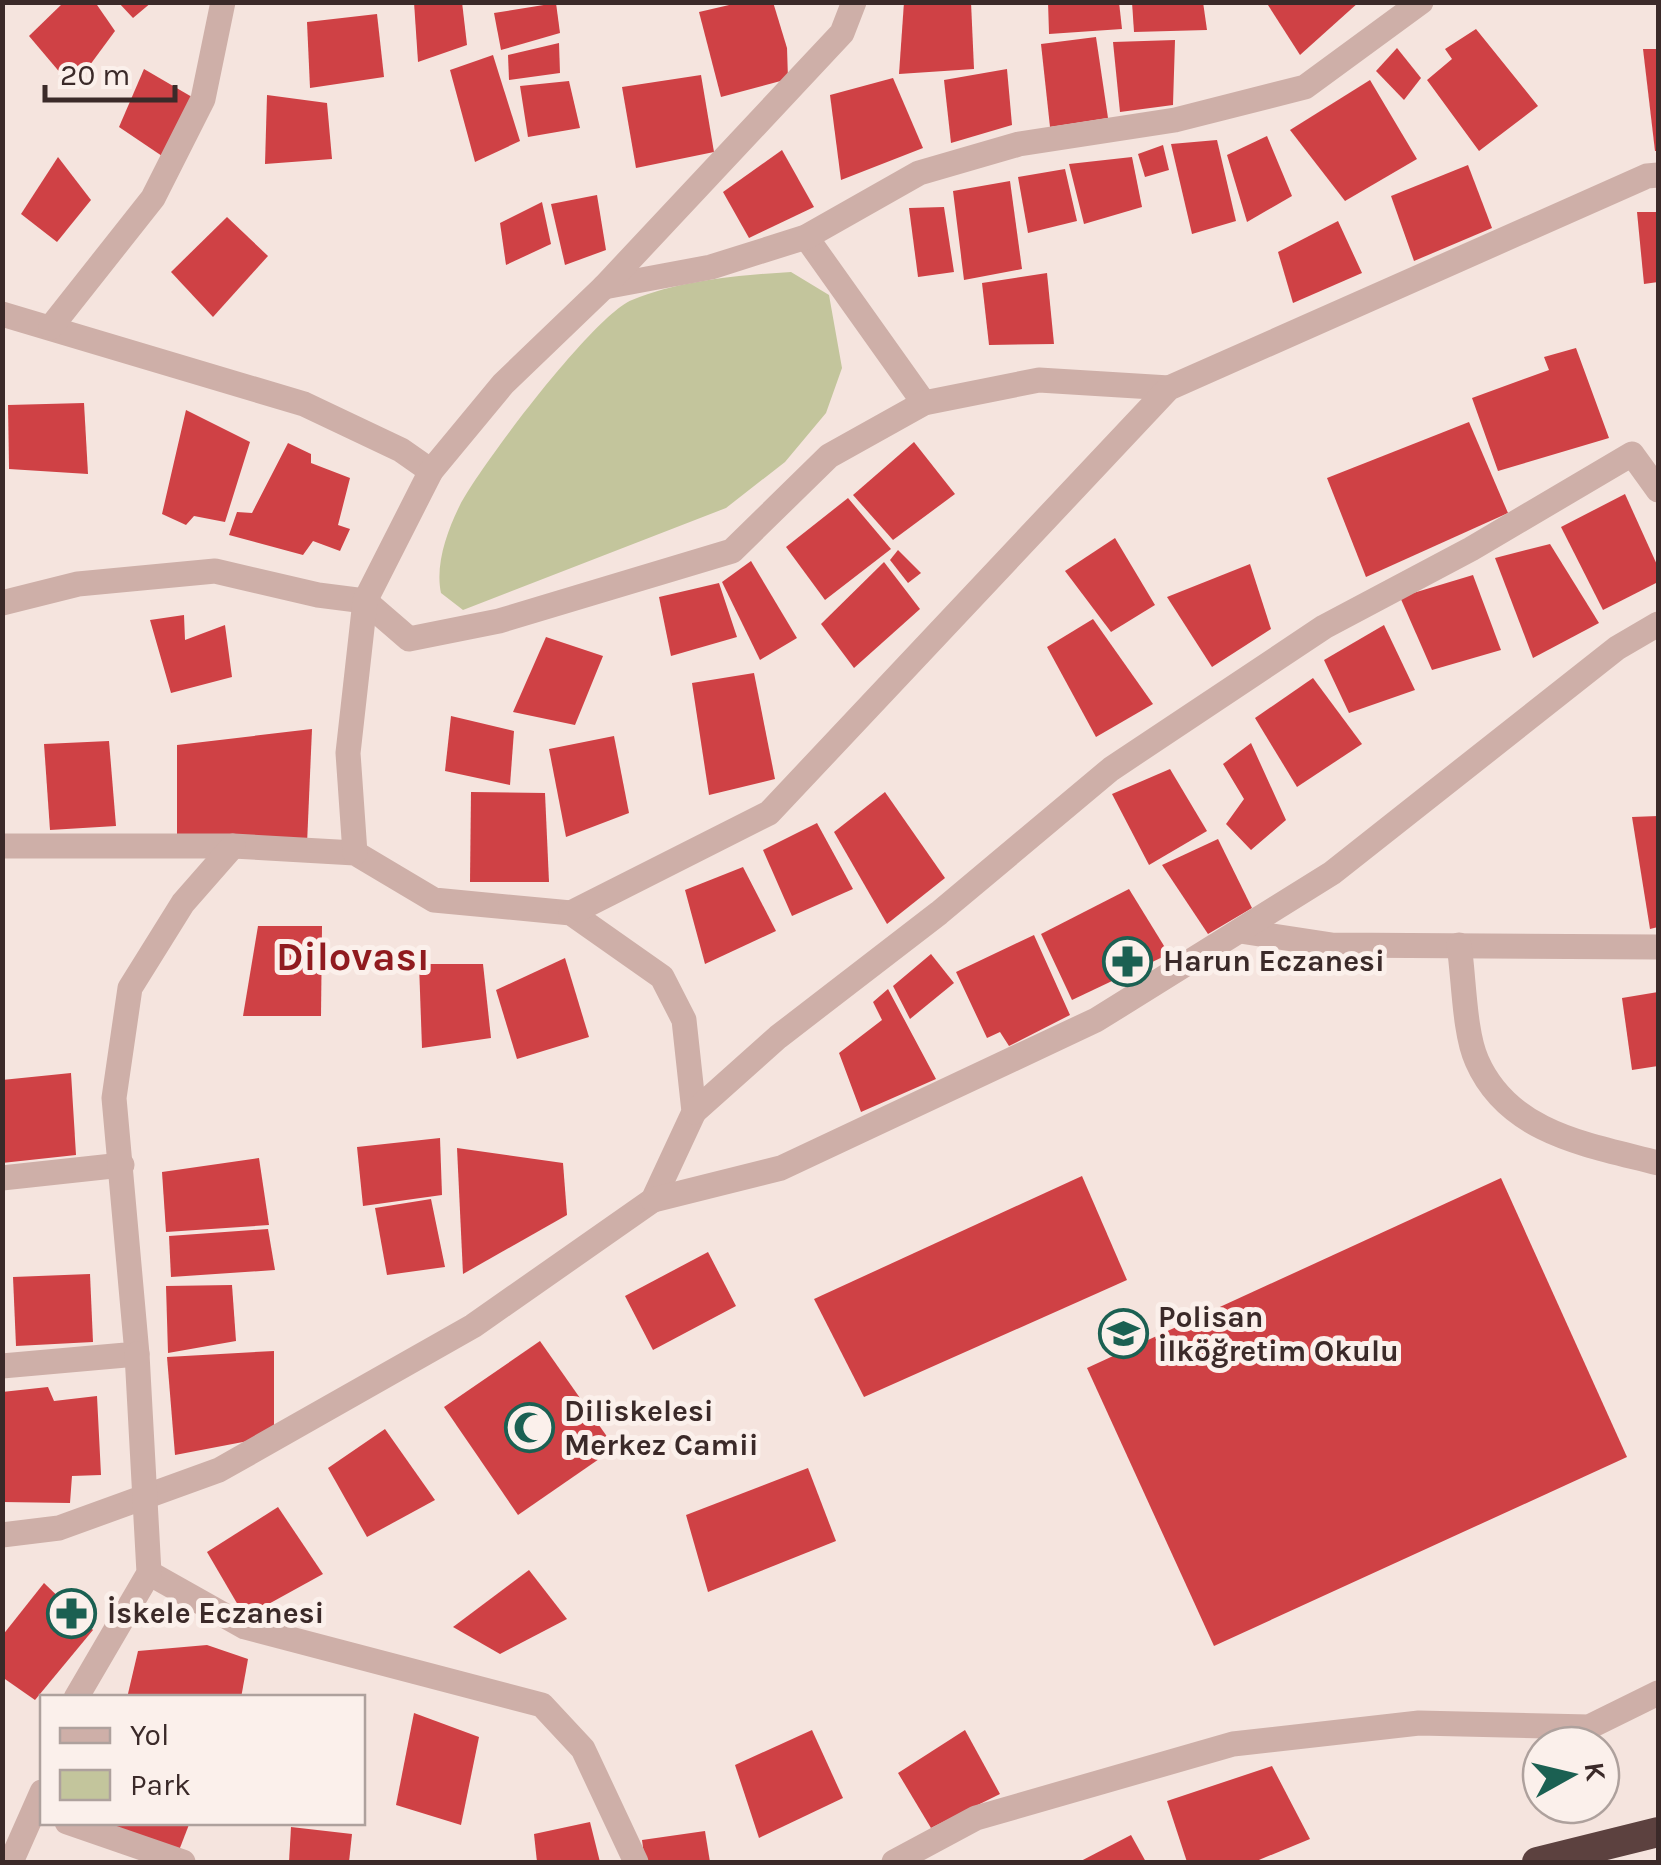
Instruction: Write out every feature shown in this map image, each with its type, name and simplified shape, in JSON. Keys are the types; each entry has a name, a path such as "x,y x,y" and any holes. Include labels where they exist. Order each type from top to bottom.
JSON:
{"highway":[{"path":"1537,1862 1658,1832"}],"street":[{"path":"51,327 154,198 203,99 223,2"},
{"path":"355,853 348,753 366,601 432,471 503,384 604,288 842,33 854,2"},
{"path":"604,288 711,267 806,237 919,173 1020,144 1175,120 1305,87 1405,7"},
{"path":"571,914 768,813 1169,388 1647,176 1658,175"},
{"path":"806,237 924,403"},
{"path":"2,314 304,404 401,450 432,471"},
{"path":"2,603 78,584 215,571 318,595 366,601 408,639 499,621 732,552 829,456 924,403 1039,380 1169,388"},
{"path":"653,1200 694,1112 778,1037 940,913 1111,769 1324,627 1470,549 1632,454 1658,490"},
{"path":"2,1535 59,1528 146,1500 219,1470 473,1326 653,1200 781,1168 1096,1020 1332,873 1617,648 1658,624"},
{"path":"1617,648 1658,644"},
{"path":"2,846 233,846 355,853 434,900 571,914 662,977 684,1020 694,1112"},
{"path":"78,1695 149,1573 137,1354 114,1098 130,988 183,904 233,846"},
{"path":"1240,930 1332,945 1658,947"},
{"path":"1460,946 1476,1059 1508,1109 1563,1137 1658,1163"},
{"path":"2,1178 122,1166"},
{"path":"2,1366 137,1354"},
{"path":"149,1573 245,1626 542,1705 583,1749 636,1862"},
{"path":"894,1862 976,1818 1233,1744 1419,1723 1589,1727 1658,1692"},
{"path":"11,1862 40,1806"},
{"path":"76,1825 183,1862"}],"green space":[{"path":"791,272 829,295 842,368 826,413 785,462 726,508 463,610 441,593 443,548 472,485 566,361 615,311 632,300 690,283"}],"building":[{"path":"64,2 95,2 115,31 73,88 29,36"},
{"path":"118,2 152,2 133,18"},
{"path":"414,2 462,2 467,45 418,62"},
{"path":"742,2 773,2 787,48 788,79 721,97 699,12"},
{"path":"904,2 971,2 974,69 899,74"},
{"path":"1048,2 1119,2 1122,29 1049,34"},
{"path":"1132,2 1203,2 1207,30 1134,32"},
{"path":"1266,2 1359,2 1300,55"},
{"path":"556,3 560,33 501,50 494,13"},
{"path":"377,14 384,77 310,88 307,22"},
{"path":"1476,29 1538,106 1479,151 1427,80 1452,59 1445,49"},
{"path":"1096,37 1108,118 1050,127 1041,44"},
{"path":"1175,40 1173,105 1120,112 1113,42"},
{"path":"559,43 560,73 509,80 508,55"},
{"path":"1397,48 1421,78 1404,100 1376,71"},
{"path":"1643,49 1658,49 1658,151 1655,151"},
{"path":"493,55 520,141 475,162 450,70"},
{"path":"144,69 192,97 162,156 119,127"},
{"path":"1007,69 1012,125 951,143 944,80"},
{"path":"701,75 714,152 636,168 622,87"},
{"path":"893,78 923,148 841,180 830,95"},
{"path":"1370,80 1417,159 1345,201 1290,130"},
{"path":"569,81 580,128 528,137 520,86"},
{"path":"267,95 327,103 332,159 265,164"},
{"path":"1267,136 1292,196 1247,222 1227,155"},
{"path":"1217,140 1236,221 1192,234 1171,144"},
{"path":"1163,145 1169,170 1145,177 1138,154"},
{"path":"782,150 814,207 749,238 723,192"},
{"path":"58,157 91,200 57,242 21,214"},
{"path":"1132,157 1142,207 1084,224 1069,164"},
{"path":"1468,165 1492,228 1414,261 1391,196"},
{"path":"1065,169 1077,221 1028,233 1018,177"},
{"path":"1010,181 1022,269 964,280 953,191"},
{"path":"597,195 606,250 565,265 551,204"},
{"path":"542,202 551,244 506,265 500,223"},
{"path":"944,207 954,272 918,277 909,208"},
{"path":"1637,212 1658,212 1658,282 1644,284"},
{"path":"227,217 268,256 213,317 171,272"},
{"path":"1338,221 1362,273 1293,303 1278,252"},
{"path":"1047,273 1054,344 989,345 982,283"},
{"path":"1576,348 1609,438 1498,471 1472,398 1549,370 1544,357"},
{"path":"84,403 88,474 9,469 8,405"},
{"path":"186,410 250,442 225,522 194,516 186,525 162,514"},
{"path":"1469,422 1508,513 1366,577 1327,478"},
{"path":"914,442 955,494 893,540 853,495"},
{"path":"288,443 311,454 311,463 350,478 338,525 350,529 340,551 313,541 303,555 229,535 237,512 252,513"},
{"path":"1625,494 1658,567 1658,582 1603,610 1561,527"},
{"path":"848,498 891,549 825,600 786,547"},
{"path":"1115,538 1155,605 1111,632 1065,571"},
{"path":"1550,544 1599,623 1533,658 1495,558"},
{"path":"898,550 921,573 908,583 890,560"},
{"path":"751,561 797,638 760,660 722,582"},
{"path":"884,562 920,609 854,668 821,624"},
{"path":"1250,564 1271,629 1212,667 1167,597"},
{"path":"1473,575 1501,650 1432,670 1400,597"},
{"path":"719,583 737,637 671,656 659,597"},
{"path":"184,615 185,640 225,625 232,677 171,693 150,620"},
{"path":"1093,619 1153,704 1096,737 1047,647"},
{"path":"1384,625 1415,690 1349,713 1324,660"},
{"path":"546,637 603,656 575,725 513,712"},
{"path":"754,673 775,779 709,795 692,683"},
{"path":"1313,678 1362,744 1297,787 1255,718"},
{"path":"451,716 514,731 510,785 445,771"},
{"path":"312,729 307,844 177,837 177,745"},
{"path":"614,736 629,813 566,837 549,749"},
{"path":"109,741 116,826 50,830 44,744"},
{"path":"1251,743 1286,820 1251,850 1226,824 1244,799 1223,764"},
{"path":"1170,769 1207,831 1149,865 1112,794"},
{"path":"471,792 545,793 549,882 470,882"},
{"path":"885,792 945,878 887,924 834,832"},
{"path":"1658,816 1658,927 1650,929 1632,817"},
{"path":"817,823 853,889 792,916 763,850"},
{"path":"1218,839 1252,908 1208,934 1162,865"},
{"path":"743,867 776,931 705,964 685,890"},
{"path":"1129,889 1169,954 1072,1000 1041,934"},
{"path":"258,926 322,926 321,1016 243,1016"},
{"path":"1034,935 1070,1015 1009,1046 1000,1032 987,1038 956,972"},
{"path":"931,954 954,983 910,1019 893,986"},
{"path":"565,958 589,1037 517,1059 496,990"},
{"path":"419,964 483,964 491,1038 422,1048"},
{"path":"888,989 936,1079 861,1112 839,1053 882,1020 873,1002"},
{"path":"1658,992 1658,1066 1632,1070 1622,998"},
{"path":"71,1073 76,1155 2,1163 2,1080"},
{"path":"440,1138 442,1195 363,1206 357,1147"},
{"path":"457,1148 563,1163 567,1215 463,1274"},
{"path":"259,1158 269,1225 166,1232 162,1172"},
{"path":"1082,1176 1127,1280 864,1397 814,1299"},
{"path":"1501,1178 1627,1457 1214,1646 1087,1368"},
{"path":"431,1199 445,1267 387,1275 375,1208"},
{"path":"268,1229 275,1270 171,1277 169,1236"},
{"path":"708,1252 736,1306 653,1350 625,1296"},
{"path":"90,1274 93,1342 16,1346 13,1277"},
{"path":"232,1285 236,1341 168,1353 166,1286"},
{"name":"Diliskelesi Merkez Camii","path":"540,1341 615,1448 518,1515 444,1407"},
{"path":"274,1351 274,1436 175,1455 167,1357"},
{"path":"48,1387 54,1401 97,1396 101,1475 72,1476 70,1503 2,1502 2,1392"},
{"path":"385,1429 435,1500 367,1537 328,1468"},
{"path":"808,1468 836,1541 708,1592 686,1515"},
{"path":"278,1507 323,1574 245,1617 207,1552"},
{"path":"529,1570 567,1619 500,1654 453,1627"},
{"path":"44,1583 93,1630 35,1700 2,1677 2,1636"},
{"path":"207,1645 248,1659 242,1695 128,1695 138,1651"},
{"path":"414,1713 479,1737 461,1825 396,1805"},
{"path":"812,1730 843,1798 759,1838 735,1765"},
{"path":"965,1730 1000,1794 931,1828 898,1773"},
{"path":"1272,1766 1310,1839 1254,1862 1187,1862 1167,1801"},
{"path":"590,1822 600,1862 537,1862 534,1834"},
{"path":"96,1825 189,1825 178,1853"},
{"path":"291,1827 352,1834 349,1862 289,1862"},
{"path":"705,1831 710,1862 645,1862 642,1840"},
{"path":"1131,1835 1146,1862 1079,1862"}],"place":[{"name":"Harun Eczanesi","path":"1128,961"},
{"name":"Polisan İlköğretim Okulu","path":"1123,1334"},
{"name":"Diliskelesi Merkez Camii","path":"529,1428"},
{"name":"İskele Eczanesi","path":"72,1613"}],"district":[{"name":"Dilovası","path":"353,956"}]}
